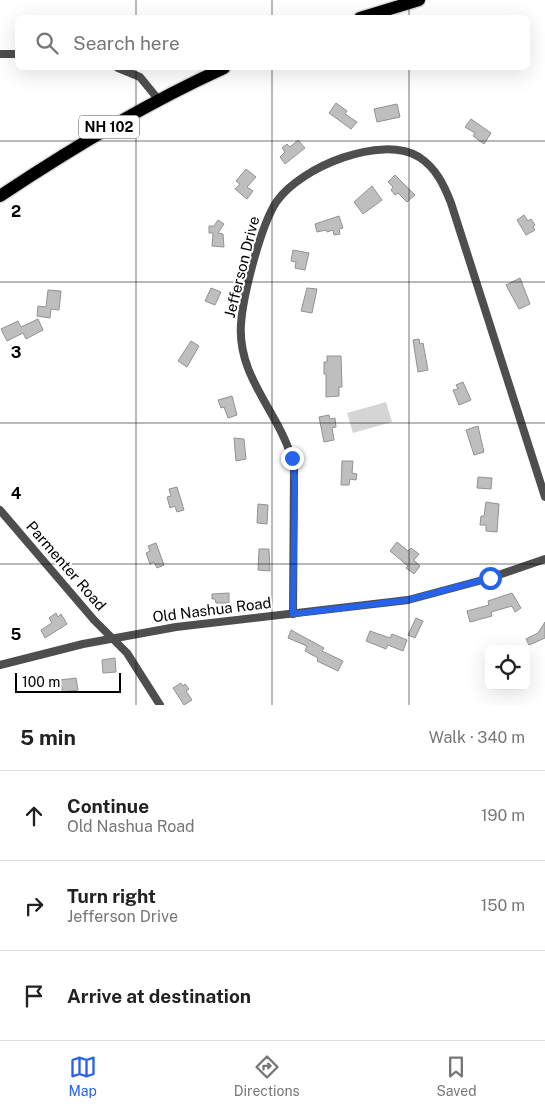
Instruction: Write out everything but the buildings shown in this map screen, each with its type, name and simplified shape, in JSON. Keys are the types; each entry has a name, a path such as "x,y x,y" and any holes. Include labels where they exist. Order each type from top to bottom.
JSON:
{"main road":[{"path":"367,15 399,2 419,0"},
{"name":"NH 102","path":"0,196 66,151 158,99 220,70"}],"street":[{"path":"0,54 15,54"},
{"path":"123,70 140,77 158,99"},
{"name":"Jefferson Drive","path":"293,614 294,467 286,443 247,370 242,354 240,329 247,288 268,216 288,189 322,167 361,152 394,150 419,157 431,167 441,180 451,203 545,497"},
{"name":"Parmenter Road","path":"0,510 94,620 132,659 160,705"},
{"name":"Old Nashua Road","path":"0,665 67,648 200,624 376,606 417,598 490,578 545,559"}],"shaded area":[{"path":"386,402 392,422 353,433 347,413"}],"route":[{"path":"292,458 295,475 293,614 376,606 434,595 490,578"}]}
